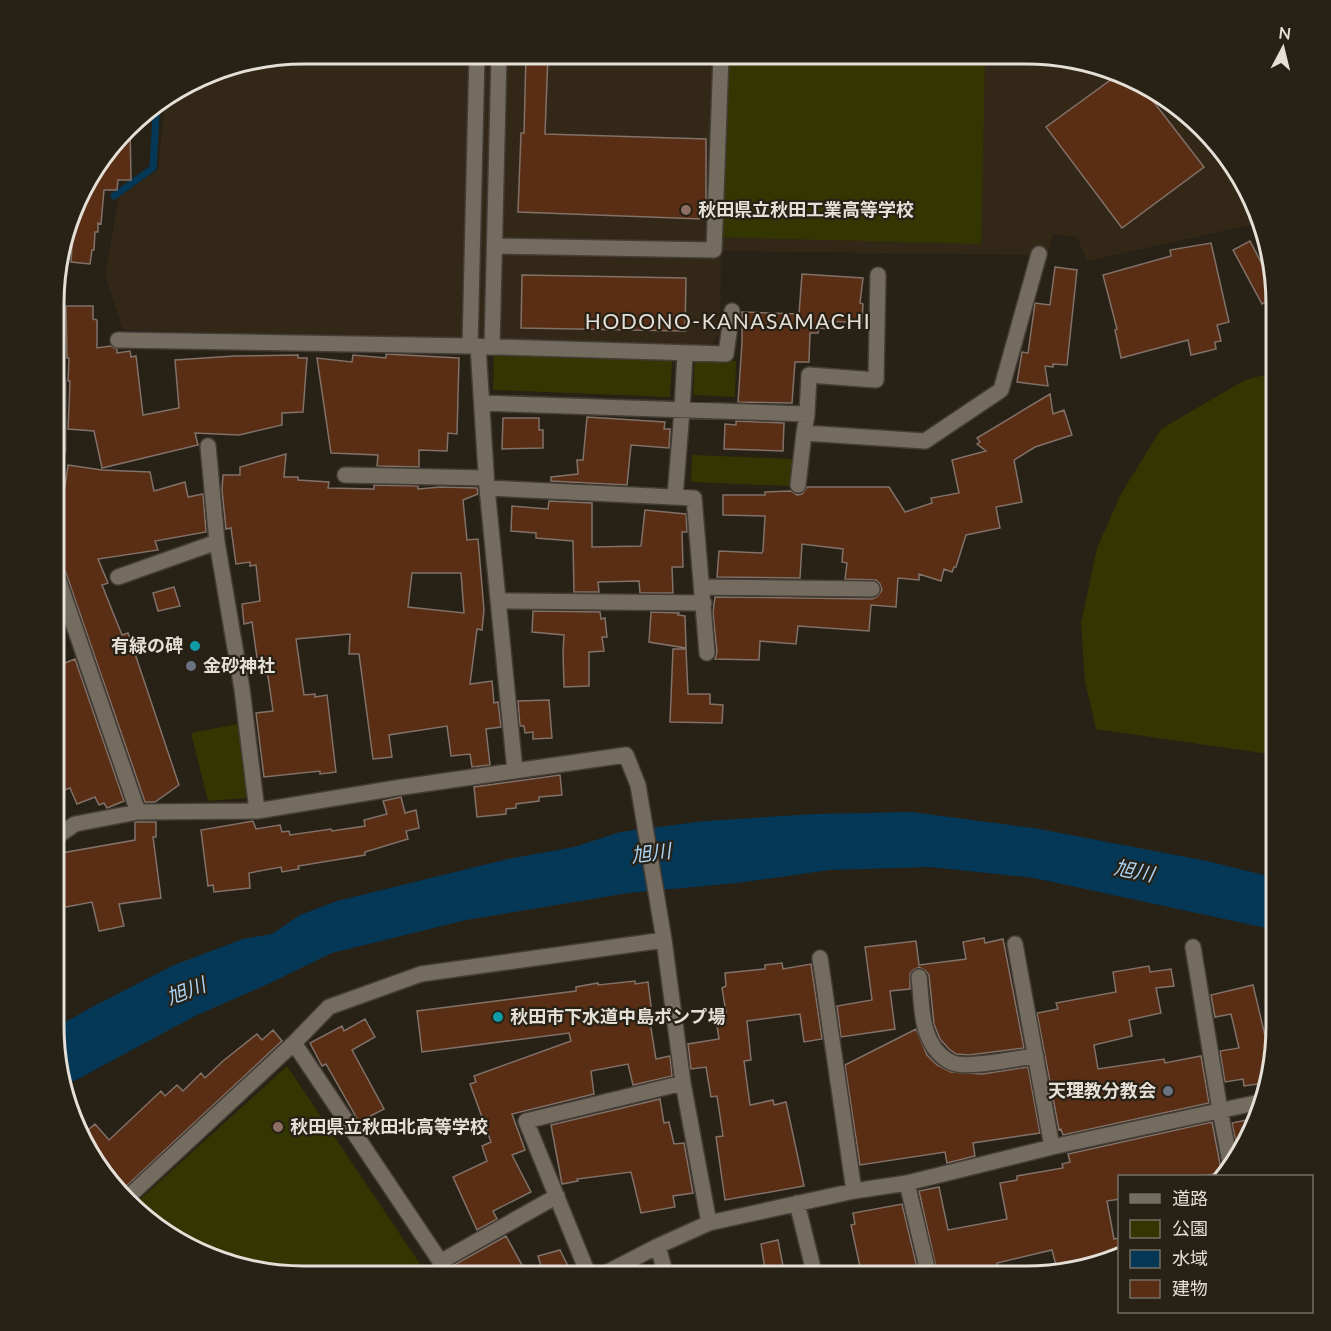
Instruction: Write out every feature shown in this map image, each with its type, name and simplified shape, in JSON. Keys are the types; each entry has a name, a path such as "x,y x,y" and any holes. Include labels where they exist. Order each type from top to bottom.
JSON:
{"street":[{"path":"477,64 482,403 487,483 515,771"},
{"path":"480,346 495,246 499,64"},
{"path":"495,246 714,250 721,64"},
{"path":"804,433 925,441 1001,390 1039,254"},
{"path":"798,485 807,414 809,375 876,380 878,275"},
{"path":"118,340 480,346 726,354 732,312"},
{"path":"675,497 685,354"},
{"path":"482,403 807,414"},
{"path":"208,446 217,543 242,689 257,811"},
{"path":"345,475 694,498 707,652"},
{"path":"118,577 217,543"},
{"path":"702,587 872,589"},
{"path":"64,596 138,812"},
{"path":"498,601 704,603"},
{"path":"64,832 75,824 138,812 257,811 626,755 638,785 664,940 683,1083 709,1223"},
{"path":"132,1193 294,1043 329,1007 421,974 664,940"},
{"path":"1015,944 1052,1147"},
{"path":"1192,947 1229,1155"},
{"path":"820,958 854,1191"},
{"path":"919,977 925,1026 933,1046 942,1056 953,1063 973,1064 1036,1056"},
{"path":"294,1043 443,1266"},
{"path":"585,1266 526,1121 683,1083"},
{"path":"619,1266 709,1223 854,1191 907,1183 1052,1147 1254,1103"},
{"path":"907,1183 927,1266"},
{"path":"440,1262 557,1196"},
{"path":"797,1203 813,1266"},
{"path":"658,1246 663,1266"}],"shaded area":[{"name":"秋田県立秋田工業高等学校","path":"305,64 1042,65 1073,69 1103,77 1132,89 1172,114 1207,146 1226,171 1242,199 1253,224 1087,261 1077,237 1053,234 1047,255 721,251 720,333 710,345 123,330 105,274 119,197 158,170 164,112 171,105 199,89 228,77 258,69"}],"green space":[{"path":"726,64 985,64 981,244 720,237"},
{"path":"494,355 672,361 670,397 493,390"},
{"path":"695,359 736,361 735,397 693,395"},
{"path":"1266,375 1266,754 1096,729 1085,681 1081,623 1097,548 1121,494 1161,429 1245,380"},
{"path":"692,455 793,459 792,486 691,482"},
{"path":"242,723 251,792 245,798 208,801 191,733"},
{"name":"秋田県立秋田北高等学校","path":"287,1066 421,1266 289,1266 258,1262 228,1254 199,1242 171,1226 139,1200"}],"water":[{"name":"旭川","path":"911,812 1034,828 1207,861 1266,876 1266,928 1034,878 930,867 830,870 737,883 628,893 466,920 332,953 195,1016 72,1082 64,1023 174,965 243,939 272,934 300,915 337,901 508,859 574,847 620,832 705,821 815,814"}],"building":[{"path":"526,64 548,64 545,134 706,139 706,202 702,202 701,219 518,212 521,133 524,133"},
{"path":"1111,80 1153,101 1204,167 1122,228 1046,127"},
{"path":"130,140 131,180 118,180 117,190 104,190 101,224 98,223 98,232 95,232 90,264 71,262 77,228 89,199 105,171"},
{"path":"1250,241 1263,266 1266,302 1262,304 1233,250"},
{"path":"1211,243 1229,322 1217,325 1221,341 1215,342 1216,349 1191,355 1188,340 1121,358 1115,330 1117,329 1103,275 1171,256 1170,250"},
{"path":"1055,267 1077,270 1067,365 1045,366 1048,386 1017,382 1022,352 1028,353 1035,303 1050,305"},
{"path":"802,274 863,278 860,303 863,304 862,323 828,321 827,329 819,328 818,333 810,333 809,362 795,362 792,403 738,402 742,312 799,314"},
{"path":"522,275 686,278 685,331 521,328"},
{"path":"66,306 93,306 93,319 97,320 97,348 111,346 117,349 117,353 130,351 131,357 136,356 143,415 179,408 175,360 234,356 298,355 298,358 307,358 303,412 282,413 282,425 239,435 195,433 198,445 102,468 94,431 68,429 70,381 68,381"},
{"path":"386,354 459,358 457,434 448,433 447,451 419,450 419,467 377,466 378,455 331,453 317,358 352,362 353,355 386,358"},
{"path":"1050,394 1053,414 1064,410 1072,435 1035,447 1014,460 1022,502 996,507 1000,528 966,535 956,567 952,572 944,569 941,581 919,574 919,580 898,578 896,607 871,605 869,631 798,626 796,644 760,641 759,660 715,659 717,652 713,613 715,597 872,599 877,597 882,590 876,580 845,579 847,563 842,562 843,549 802,544 800,578 717,577 719,551 762,553 763,550 765,516 723,515 723,495 765,495 765,492 791,491 797,495 802,494 807,487 889,487 905,512 932,503 931,498 959,493 952,460 986,451 977,444 980,442 977,438"},
{"path":"587,417 665,422 664,429 670,429 669,448 631,445 627,485 551,481 551,477 578,474 577,460 583,460"},
{"path":"503,418 539,418 539,430 543,430 543,448 502,449"},
{"path":"736,421 784,423 783,451 724,449 725,424 736,425"},
{"path":"286,454 284,477 329,482 328,488 374,489 374,485 418,486 418,489 477,488 478,494 463,500 467,540 478,539 484,610 482,630 477,629 470,684 492,681 494,703 498,702 501,727 486,729 490,765 472,767 470,754 451,756 447,726 389,735 392,757 373,759 359,654 349,654 350,634 296,639 304,695 315,694 315,697 327,695 336,772 320,774 320,771 264,777 256,713 273,711 266,663 258,665 252,622 244,624 242,604 260,601 256,565 250,566 250,562 236,564 231,528 226,529 222,490 223,475 240,475 240,467","holes":["412,573 461,573 464,613 408,607"]},
{"path":"68,465 102,470 150,472 154,491 185,482 188,497 203,494 206,532 155,541 158,550 98,559 108,583 102,585 122,635 128,633 179,785 155,802 145,802 64,570 65,487"},
{"path":"549,501 592,503 592,547 641,546 645,510 686,514 687,532 682,532 683,567 672,567 673,593 640,593 639,581 598,582 599,592 574,592 573,541 536,538 536,533 511,531 512,506 548,509"},
{"path":"174,587 180,606 158,611 153,593"},
{"path":"533,611 600,612 601,619 605,618 607,637 602,637 604,651 589,652 589,686 564,687 564,635 532,632"},
{"path":"651,612 679,613 678,615 685,616 686,648 649,642"},
{"path":"673,649 686,649 688,694 710,694 710,704 723,705 722,723 670,722"},
{"path":"75,659 124,801 107,808 104,803 99,805 95,797 77,804 70,788 64,790 64,663"},
{"path":"549,700 552,738 533,739 533,732 525,733 524,726 520,726 518,701"},
{"path":"560,775 562,795 539,797 539,801 516,804 516,808 506,809 506,814 477,817 474,787"},
{"path":"401,797 405,813 416,810 419,828 406,831 408,839 365,852 365,855 298,866 299,869 282,872 281,867 249,873 250,888 214,892 213,885 208,886 201,830 253,821 256,829 280,825 282,832 289,831 290,835 365,826 364,820 387,814 383,801"},
{"path":"135,822 156,822 156,837 153,837 161,898 119,904 124,926 99,931 92,902 64,907 64,853 135,840"},
{"path":"984,938 985,943 1003,939 1024,1048 969,1055 956,1054 949,1049 940,1039 934,1024 929,975 919,967 910,974 910,989 890,991 895,1029 841,1037 837,1006 872,1000 865,947 916,941 919,965 966,959 963,942"},
{"path":"782,963 783,969 811,964 822,1039 804,1042 800,1014 747,1021 751,1060 744,1061 750,1105 773,1100 774,1105 786,1102 804,1186 725,1200 716,1137 723,1136 717,1096 711,1097 706,1067 691,1069 688,1044 719,1039 715,1013 726,1012 722,988 726,986 725,973 765,969 765,965"},
{"path":"1149,966 1150,972 1171,969 1174,986 1156,988 1161,1013 1129,1020 1132,1036 1094,1045 1098,1069 1164,1059 1165,1063 1201,1056 1209,1103 1063,1135 1061,1129 1059,1130 1037,1013 1058,1009 1056,1003 1116,992 1113,972"},
{"path":"635,981 635,984 648,982 653,1022 650,1022 656,1059 670,1056 672,1076 633,1085 628,1064 591,1071 594,1094 512,1114 525,1150 512,1155 531,1192 493,1211 497,1219 477,1230 453,1177 487,1161 482,1146 491,1142 470,1084 476,1082 474,1076 571,1041 569,1033 422,1052 417,1011 576,991 576,987 598,983 598,985"},
{"path":"1253,985 1266,1040 1259,1084 1244,1086 1243,1079 1225,1082 1220,1051 1239,1048 1231,1014 1215,1017 1211,995"},
{"path":"365,1019 375,1037 352,1050 384,1109 359,1122 326,1064 322,1066 310,1043 342,1026 344,1031"},
{"path":"916,1029 927,1055 937,1065 951,1072 982,1074 1028,1067 1040,1133 973,1143 975,1156 947,1163 945,1152 860,1165 845,1065"},
{"path":"273,1030 282,1041 126,1187 105,1160 88,1130 95,1124 109,1140 161,1091 165,1096 177,1085 183,1091 201,1073 205,1078 257,1034 262,1040"},
{"path":"660,1099 664,1123 669,1122 674,1144 684,1143 693,1193 673,1196 675,1207 641,1213 631,1172 577,1179 578,1181 562,1184 551,1125"},
{"path":"1247,1120 1236,1143 1232,1123"},
{"path":"1212,1122 1221,1166 1216,1174 1208,1175 1118,1175 1118,1199 1107,1201 1114,1239 1118,1238 1118,1248 1103,1254 1056,1264 1052,1250 997,1263 998,1266 936,1266 919,1191 939,1187 948,1230 1007,1219 1000,1183 1017,1180 1017,1176 1063,1168 1062,1164 1070,1162 1068,1154"},
{"path":"902,1204 917,1266 860,1266 851,1225 855,1224 853,1213"},
{"path":"506,1236 522,1265 455,1266"},
{"path":"778,1240 783,1266 765,1266 761,1244"},
{"path":"560,1250 568,1266 541,1266 538,1256"}],"waterway":[{"path":"114,196 153,168 156,116"}],"place":[{"name":"秋田県立秋田工業高等学校","path":"686,210"},
{"name":"有緑の碑","path":"195,646"},
{"name":"金砂神社","path":"191,666"},
{"name":"秋田市下水道中島ポンプ場","path":"498,1017"},
{"name":"天理教分教会","path":"1168,1091"},
{"name":"秋田県立秋田北高等学校","path":"278,1127"}],"district":[{"name":"HODONO-KANASAMACHI","path":"728,322"}]}
